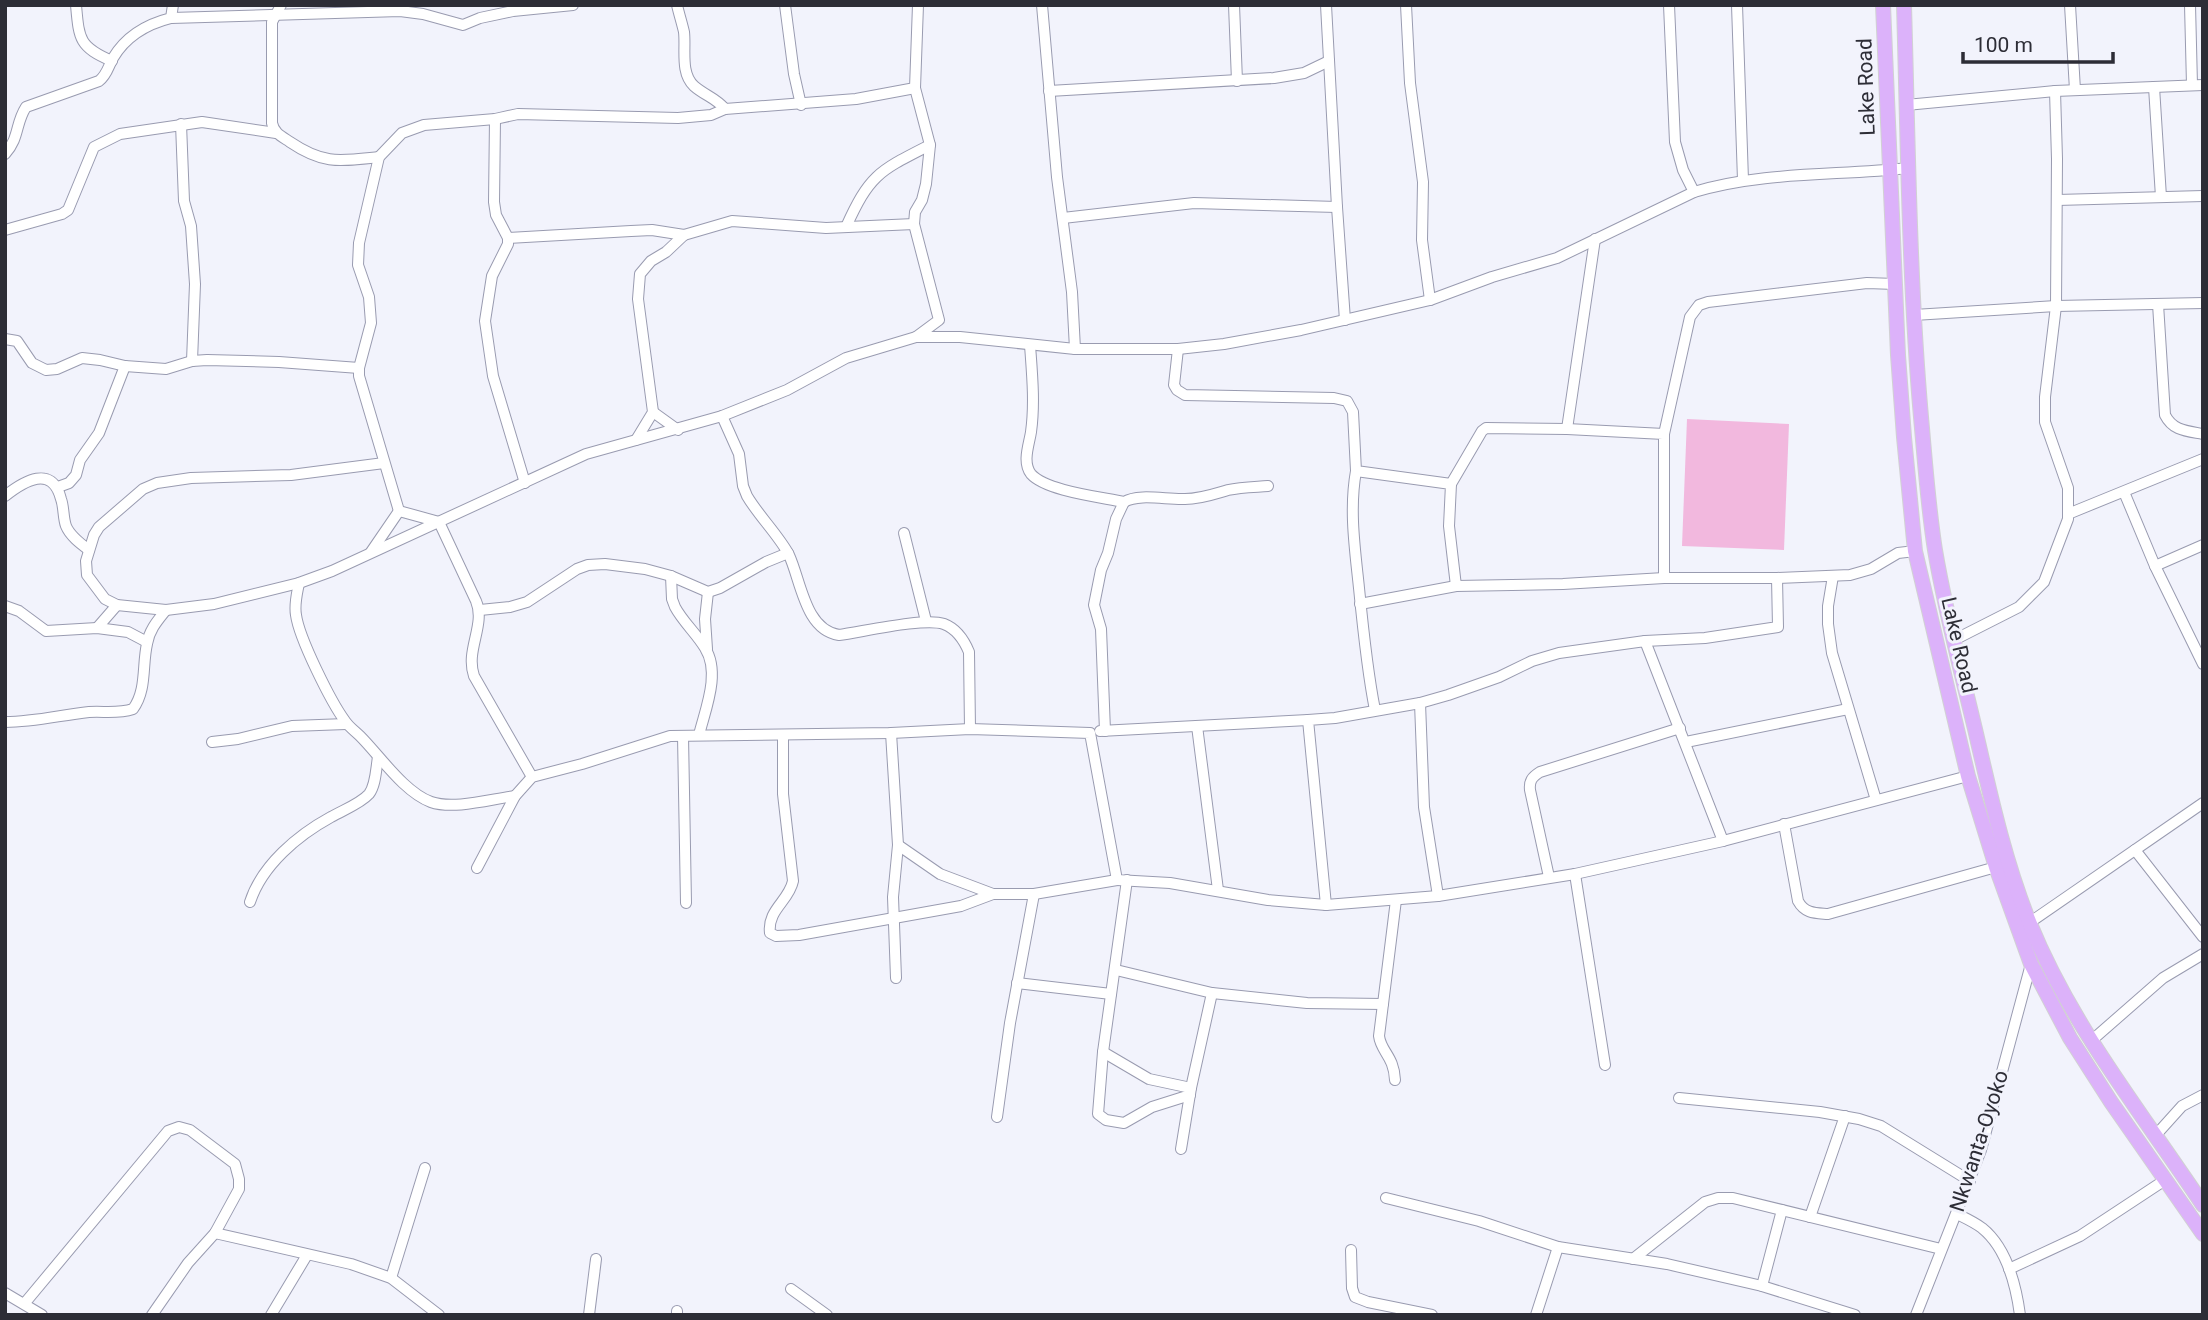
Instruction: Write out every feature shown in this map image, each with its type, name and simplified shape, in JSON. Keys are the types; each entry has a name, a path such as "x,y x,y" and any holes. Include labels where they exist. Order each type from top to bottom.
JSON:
{"main road":[{"name":"Lake Road","path":"1883,5 1903,437 1915,551 1968,775 1996,867 2031,964 2070,1038 2203,1234"},
{"name":"Lake Road","path":"1904,5 1914,315 1921,420 1932,523 1954,640 1985,771 2029,923 2054,975 2124,1094 2203,1205"}],"street":[{"path":"76,5 82,43 90,51 112,61"},
{"path":"171,18 173,5"},
{"path":"5,154 16,138 21,115 26,107 93,85 107,73 120,47 149,25 171,18 278,10 400,11 463,25 480,18 513,11 573,5"},
{"path":"677,5 684,30 685,64 690,80 725,109"},
{"path":"785,5 794,74 802,105"},
{"path":"918,5 915,88 930,145 926,184 922,200 915,212 914,224 939,320 960,337"},
{"path":"1042,5 1072,292 1075,349"},
{"path":"1234,5 1237,81"},
{"path":"1326,5 1345,320"},
{"path":"1406,5 1410,83 1423,183 1422,240 1430,300"},
{"path":"1670,5 1675,142 1683,170 1694,192"},
{"path":"1737,5 1743,180"},
{"path":"2070,5 2075,90"},
{"path":"1906,105 2075,90 2197,85 2190,5"},
{"path":"276,133 272,123 272,27 278,10"},
{"path":"1049,91 1237,81 1304,73 1329,61"},
{"path":"2154,87 2161,197"},
{"path":"399,510 359,368 371,323 371,306 359,273 357,254 379,157 402,133 413,127 538,113 686,118 711,115 725,109 802,105 856,99 915,88"},
{"path":"1954,640 2019,607 2043,582 2068,514 2068,488 2045,422 2045,397 2056,306 2055,92"},
{"path":"495,119 494,202 496,215 508,238 508,244 492,276 485,321 494,376 525,482"},
{"path":"5,230 68,210 72,206 89,156 100,143 120,134 202,122 276,133 323,160 379,157"},
{"path":"181,124 184,201 191,226 194,284 192,361"},
{"path":"846,227 864,189 874,178 885,168 930,145"},
{"path":"384,464 291,475 191,478 157,483 143,489 99,527 86,561 87,575 105,598 117,605 166,610 214,604 299,583 371,553 586,454 722,416 787,390 846,358 916,337 960,337 1075,349 1178,349 1224,344 1430,300 1492,277 1557,258 1694,192 1743,180 1909,168"},
{"path":"2057,200 2203,196"},
{"path":"1063,218 1194,203 1337,208"},
{"path":"508,238 631,230 684,235 732,221 786,226 846,227 914,224"},
{"path":"636,440 653,412 638,299 640,274 650,261 666,252 684,235"},
{"path":"1567,429 1595,239"},
{"path":"1664,578 1664,435 1690,317 1699,305 1867,283 1895,284"},
{"path":"1914,315 2056,306 2203,303"},
{"path":"2158,304 2165,415 2177,429 2203,434"},
{"path":"916,337 939,320"},
{"path":"5,339 17,341 32,363 46,370 57,369 82,358 125,366 166,369 192,361 279,362 359,368"},
{"path":"1030,345 1033,411 1026,463 1030,472 1051,485 1124,502 1216,496 1228,490 1268,486"},
{"path":"1178,349 1174,385 1185,395 1334,398 1348,401 1353,412 1356,471 1352,495 1360,604 1365,657 1375,710"},
{"path":"58,487 69,483 76,475 80,460 99,433 125,366"},
{"path":"653,412 678,430"},
{"path":"722,416 739,454 747,496 788,553 803,595 817,622 828,633 839,635 926,621 943,624 957,633 964,640 969,652 970,729"},
{"path":"1457,586 1449,526 1451,484 1486,428 1567,429 1664,435"},
{"path":"2068,514 2203,459"},
{"path":"1356,471 1451,484"},
{"path":"5,496 21,484 39,478 47,479 58,487 66,526 89,551"},
{"path":"2124,492 2155,566 2203,664"},
{"path":"1105,731 1101,629 1094,605 1101,570 1116,519 1124,502"},
{"path":"399,510 439,522 480,610 470,666 532,777"},
{"path":"371,553 399,510"},
{"path":"904,533 926,621"},
{"path":"2155,566 2203,545"},
{"path":"1360,604 1457,586 1664,578 1850,575 1871,569 1888,558 1915,551"},
{"path":"480,610 527,602 577,569 588,565 633,567 671,576 708,592 788,553"},
{"path":"671,576 671,599 706,649"},
{"path":"1833,576 1828,606 1832,653 1876,800"},
{"path":"477,868 515,796 532,777 582,764 652,740 699,735 891,733 970,729 1090,733 1335,718 1420,703 1473,686 1550,655 1645,641 1704,638 1778,627 1777,578"},
{"path":"299,583 295,604 302,639 346,724 378,757 408,786 432,803 467,804 515,796"},
{"path":"699,735 711,685 705,620 708,592"},
{"path":"97,628 117,605"},
{"path":"5,606 19,611 46,631 97,628 128,632 147,642"},
{"path":"5,722 32,722 87,712 115,713 133,709 142,692 147,642 155,623 166,610"},
{"path":"1645,641 1723,841"},
{"path":"1420,703 1424,807 1438,896"},
{"path":"1686,742 1847,709"},
{"path":"1308,720 1326,905"},
{"path":"212,742 238,739 292,726 346,724"},
{"path":"1197,726 1218,890"},
{"path":"1549,877 1530,790 1529,783 1533,776 1680,728"},
{"path":"891,733 898,845 894,918 896,978"},
{"path":"1090,733 1122,880 1116,970 1103,1052 1099,1117 1124,1123 1152,1107 1190,1091"},
{"path":"783,735 783,794 793,881 790,890 770,917 770,933 776,936 799,935 961,906 993,894 1034,894 1122,880 1326,905 1438,896 1575,874 1723,841 1968,775"},
{"path":"683,736 686,903"},
{"path":"250,902 257,887 288,846 370,792 378,757"},
{"path":"2029,923 2203,803"},
{"path":"1784,824 1798,901 1811,913 1828,914 1996,867"},
{"path":"898,845 940,874 993,894"},
{"path":"2135,850 2203,937"},
{"path":"1575,874 1605,1065"},
{"path":"998,1117 1017,983 1034,894"},
{"path":"1395,1080 1392,1061 1379,1042 1396,900"},
{"path":"2091,1041 2163,978 2203,954"},
{"name":"Nkwanta-Oyoko","path":"1916,1315 1981,1150 2031,964"},
{"path":"1116,970 1212,993 1307,1003 1383,1004"},
{"path":"1017,983 1111,994"},
{"path":"1181,1149 1190,1091 1212,993"},
{"path":"1103,1052 1149,1079 1190,1091"},
{"path":"2155,1136 2182,1106 2203,1095"},
{"path":"1679,1098 1844,1116 1881,1126 1970,1181"},
{"path":"1810,1217 1844,1116"},
{"path":"24,1304 168,1131 179,1127 190,1130 228,1157 238,1169 239,1189 215,1233 188,1263 152,1315"},
{"path":"391,1278 425,1168"},
{"path":"2009,1269 2080,1236 2165,1180"},
{"path":"1386,1198 1479,1221 1558,1247 1667,1264 1762,1286 1855,1315"},
{"path":"1633,1259 1705,1202 1718,1198 1733,1198 1941,1249"},
{"path":"1762,1286 1782,1210"},
{"path":"1957,1214 1981,1228 1993,1239 2009,1269 2017,1293 2020,1315"},
{"path":"215,1233 351,1264 391,1278 439,1315"},
{"path":"1536,1315 1558,1247"},
{"path":"1351,1250 1352,1288 1355,1297 1432,1315"},
{"path":"271,1315 307,1255"},
{"path":"589,1315 596,1259"},
{"path":"791,1289 827,1315"},
{"path":"5,1293 42,1315"}],"shaded area":[{"path":"1687,419 1789,424 1784,550 1682,546"}]}
